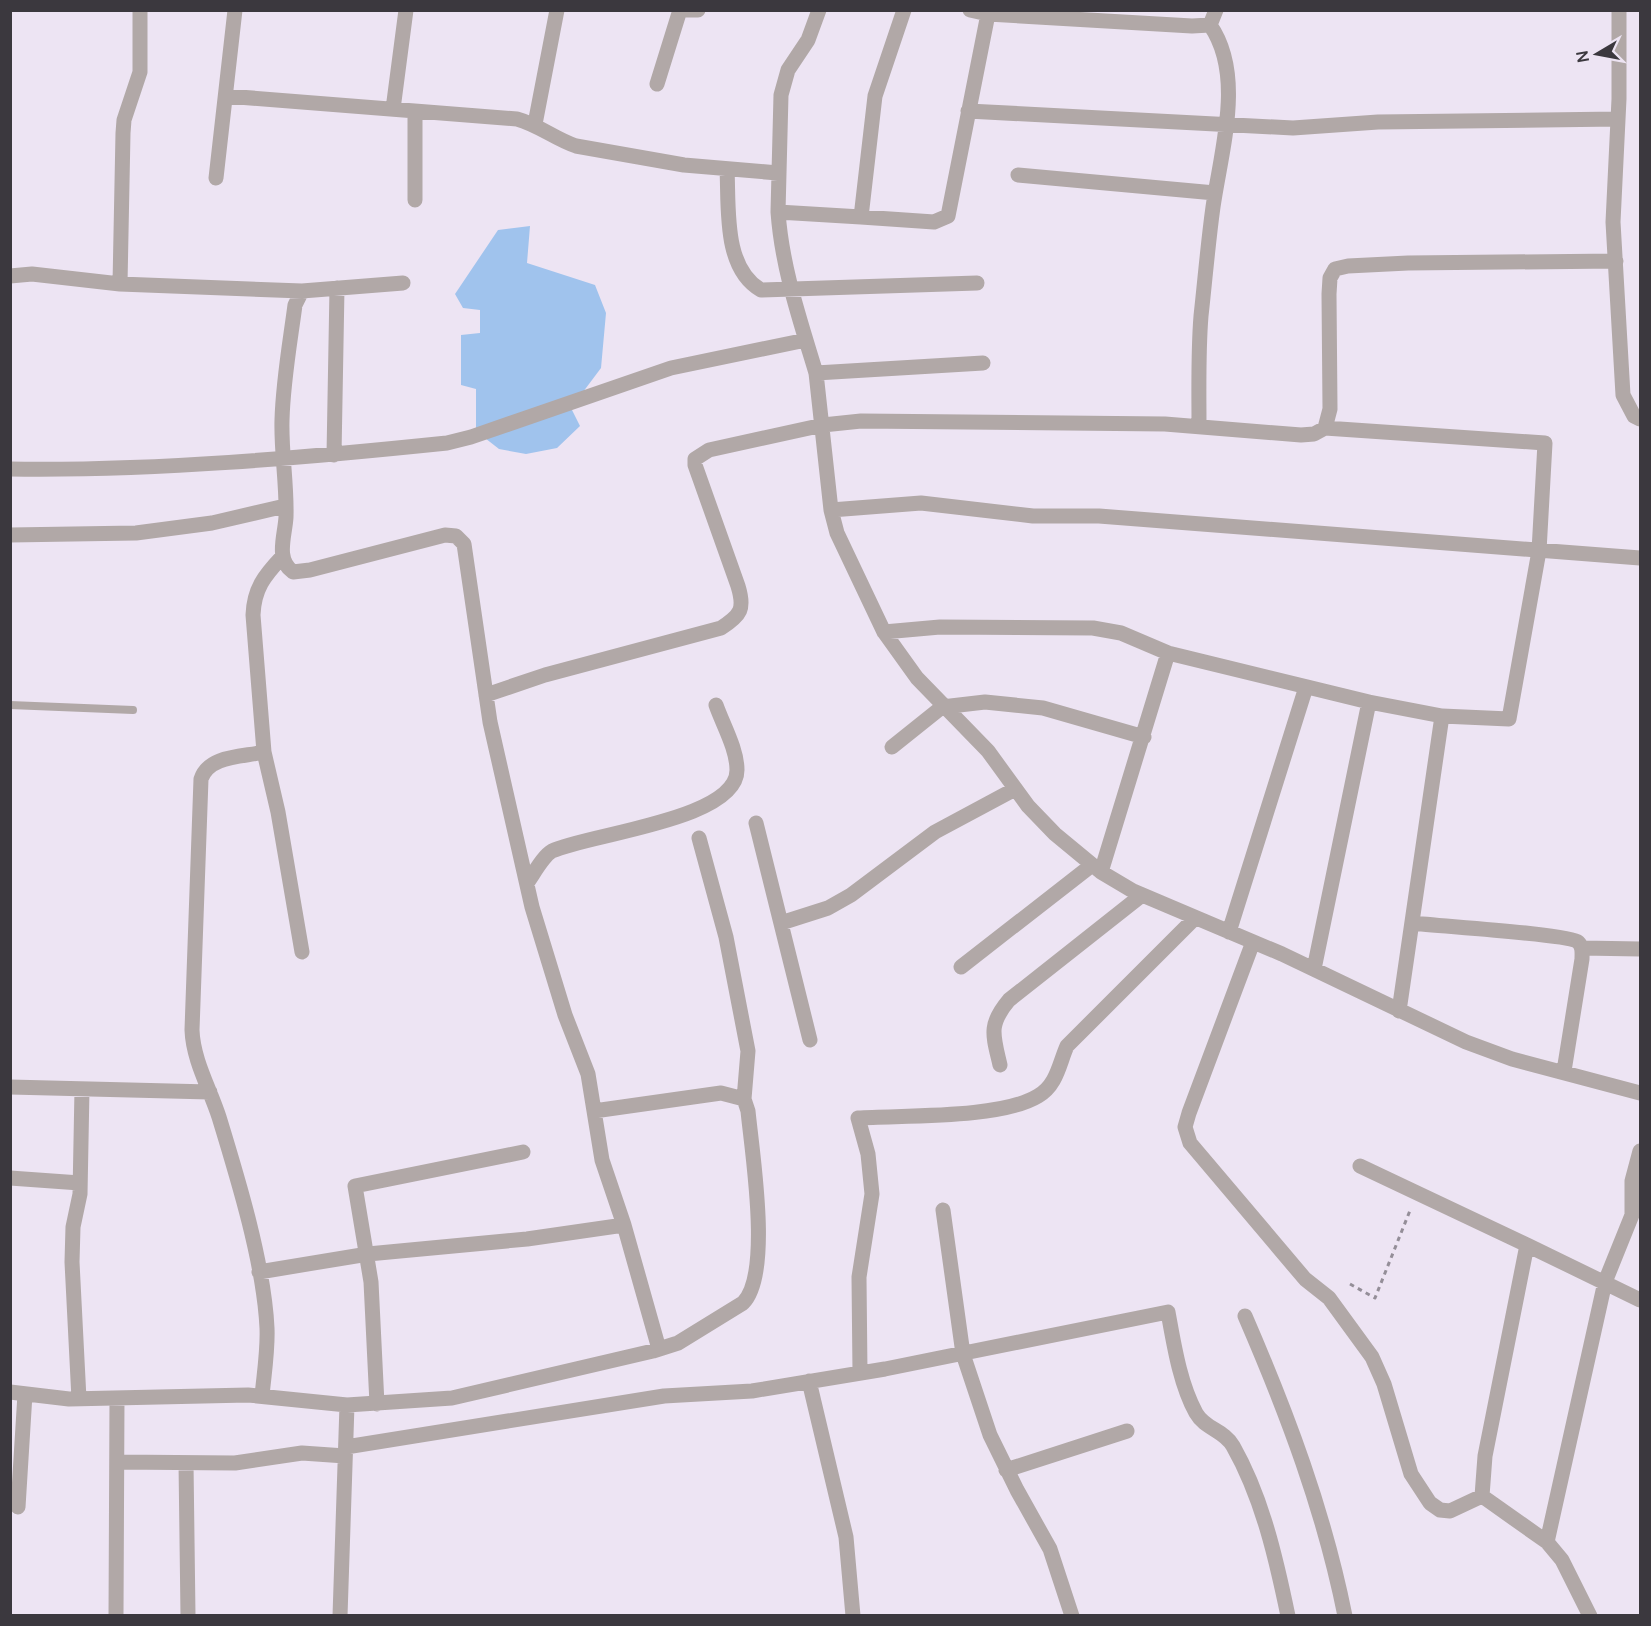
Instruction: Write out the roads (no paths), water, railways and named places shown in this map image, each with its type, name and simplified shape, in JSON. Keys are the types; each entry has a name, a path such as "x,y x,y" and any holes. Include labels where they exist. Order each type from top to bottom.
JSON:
{"street":[{"path":"120,284 123,133 124,120 140,72 140,10"},
{"path":"216,178 235,10"},
{"path":"393,109 406,10"},
{"path":"535,124 557,10"},
{"path":"657,84 682,10 698,10"},
{"path":"819,10 808,40 788,70 781,95 778,173 781,245 816,374 831,510 844,548 884,632 917,678 942,707 988,751 1041,820 1097,869 1142,895 1314,969 1399,1011 1491,1052 1641,1093"},
{"path":"861,217 875,96 904,10"},
{"path":"970,10 988,14 1121,17 1192,26 1213,18 1224,56 1226,123 1215,193 1198,353 1199,426"},
{"path":"1619,10 1618,119 1613,201 1623,395 1634,416 1641,419"},
{"path":"778,212 933,222 948,216 988,14"},
{"path":"226,96 497,116 535,124 560,141 576,146 684,165 778,173"},
{"path":"415,200 416,111"},
{"path":"968,111 1293,128 1378,122 1618,119"},
{"path":"727,169 729,220 733,247 748,282 761,290 792,291 977,283"},
{"path":"1018,175 1215,193"},
{"path":"1325,428 1330,409 1330,278 1335,269 1348,266 1408,263 1616,261"},
{"path":"10,276 32,274 120,284 302,291 403,284"},
{"path":"334,455 337,288"},
{"path":"302,291 294,304 282,417 285,506 282,557 284,566 293,572 310,570 445,535 456,536 464,544 486,695 539,936 588,1074 602,1160 624,1225 659,1349"},
{"path":"10,469 65,470 282,460 460,440 671,368 806,340"},
{"path":"816,374 983,363"},
{"path":"486,695 545,675 721,628 740,612 742,601 697,476 695,459 709,450 823,426 861,422 942,420 1199,426 1301,435 1314,434 1325,428 1545,443 1539,551 1509,719 1442,716 1369,702 1168,653 1121,633 1093,628 940,627 884,632"},
{"path":"831,510 921,503 1033,516 1099,516 1641,558"},
{"path":"10,535 136,533 212,523 285,506"},
{"path":"282,557 258,585 253,598 264,752 302,952"},
{"path":"961,967 1097,869 1144,737 1168,653"},
{"path":"1229,932 1306,687"},
{"path":"892,747 942,707 1008,702 1043,708 1144,737"},
{"path":"1314,969 1369,702"},
{"path":"527,883 550,852 645,826 709,804 734,786 737,770 716,705"},
{"path":"1399,1011 1442,716"},
{"path":"262,1396 267,1330 259,1272 241,1194 210,1092 192,1045 192,1030 201,779 204,770 212,764 264,752"},
{"path":"781,923 828,908 851,896 935,832 1015,789"},
{"path":"756,823 810,1040"},
{"path":"18,1507 18,1393 79,1399 262,1396 347,1405 471,1395 678,1343 734,1309 751,1295 758,1250 758,1211 748,1111 744,1098 748,1051 726,937 699,838"},
{"path":"1000,1065 992,1029 998,1013 1008,1000 1142,895"},
{"path":"860,1373 859,1277 872,1194 868,1154 858,1118 999,1110 1038,1096 1060,1070 1067,1046 1195,918"},
{"path":"1413,923 1570,938 1582,948 1641,949"},
{"path":"1253,942 1189,1113 1185,1127 1190,1143 1305,1279 1329,1298 1372,1357 1384,1383 1411,1474 1430,1503 1440,1510 1450,1511 1482,1496"},
{"path":"1564,1071 1582,948"},
{"path":"10,1086 210,1092"},
{"path":"79,1399 72,1262 80,1183 82,1089"},
{"path":"594,1111 721,1093 744,1098"},
{"path":"1547,1542 1605,1282 1632,1215 1641,1151"},
{"path":"377,1404 374,1315 368,1254 355,1186 523,1152"},
{"path":"1360,1166 1641,1300"},
{"path":"10,1178 80,1183"},
{"path":"943,1210 963,1354 990,1435 1006,1470 1050,1549 1072,1616"},
{"path":"259,1272 368,1254 527,1239 624,1225"},
{"path":"1482,1496 1485,1456 1527,1245"},
{"path":"117,1462 235,1463 302,1453 345,1451 644,1399 741,1392 860,1373 1168,1312 1176,1351 1197,1415 1207,1424 1225,1434 1248,1476 1260,1506 1287,1616"},
{"path":"1245,1316 1281,1399 1319,1512 1345,1616"},
{"path":"809,1381 846,1537 853,1616"},
{"path":"116,1616 117,1398"},
{"path":"340,1616 347,1405"},
{"path":"1006,1470 1127,1431"},
{"path":"186,1462 188,1615"},
{"path":"1482,1496 1547,1542 1562,1560 1590,1616"}],"lane":[{"path":"10,705 133,710"}],"water":[{"path":"530,226 527,263 595,285 606,313 601,368 571,408 580,426 557,448 526,454 499,449 476,431 476,389 461,385 461,335 480,333 480,310 463,308 455,294 498,230"}]}
